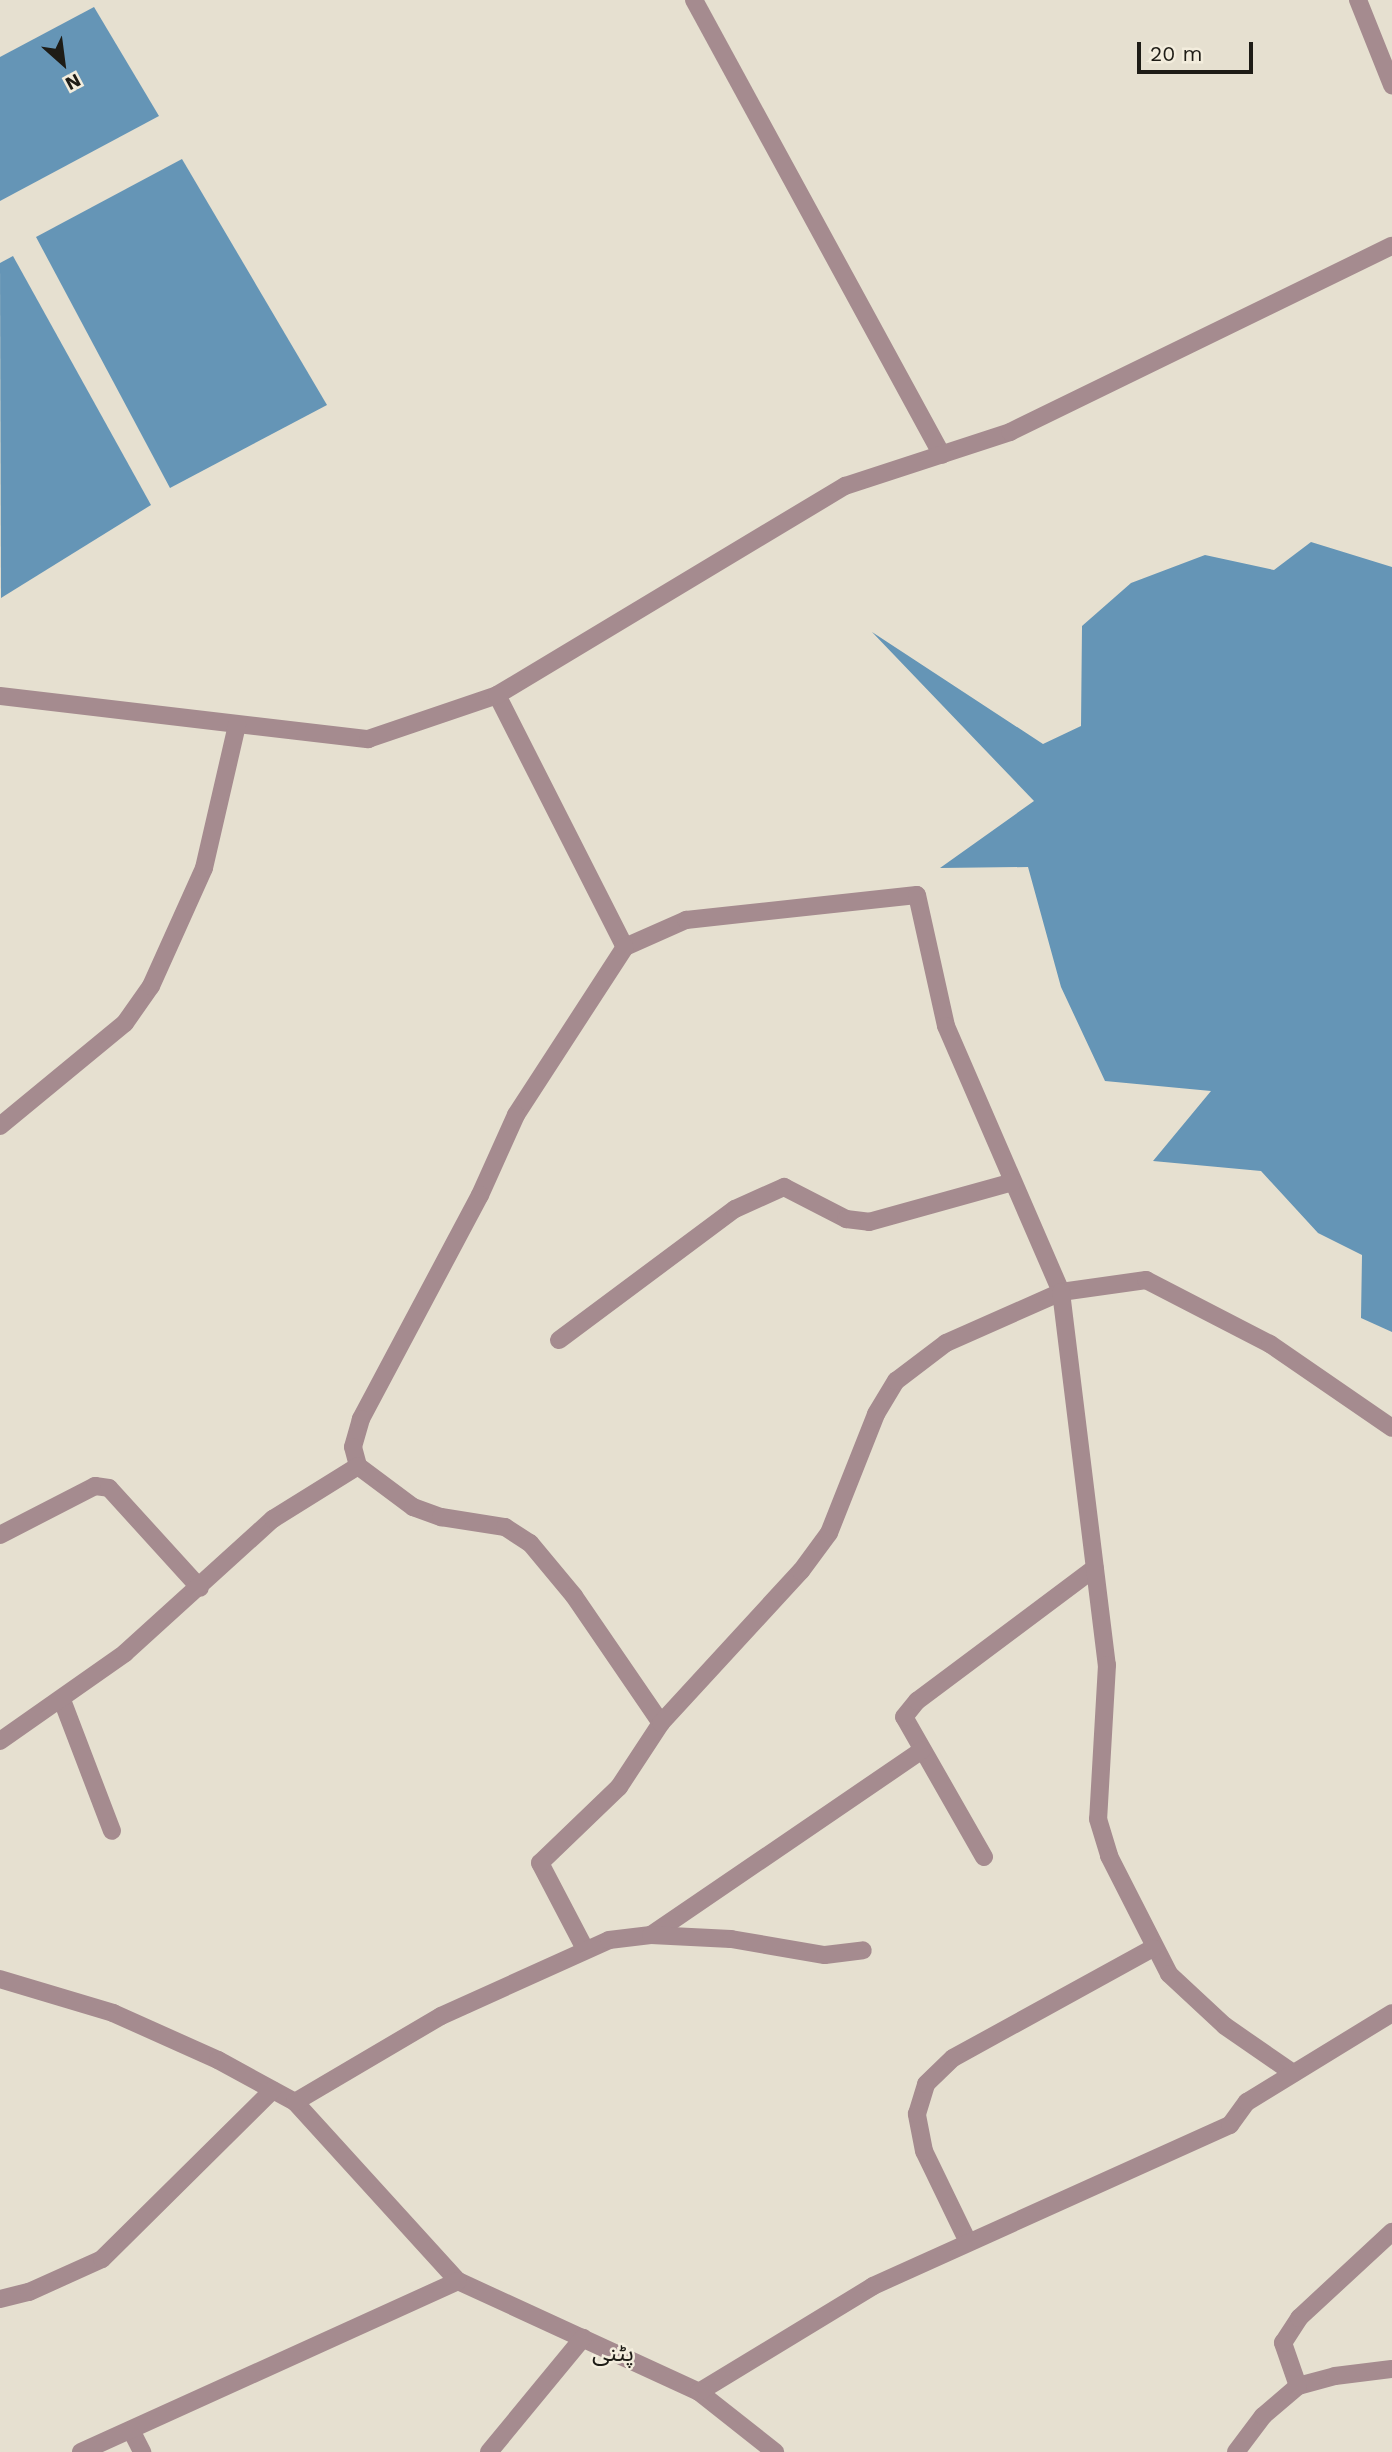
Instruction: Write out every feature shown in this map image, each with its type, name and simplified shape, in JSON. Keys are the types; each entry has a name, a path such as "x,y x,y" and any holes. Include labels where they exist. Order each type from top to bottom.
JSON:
{"street":[{"path":"694,0 942,455"},
{"path":"1358,0 1392,85"},
{"path":"0,696 368,738 497,695 845,486 1010,432 1392,246"},
{"path":"497,695 625,947"},
{"path":"0,1126 125,1023 151,986 204,868 237,725"},
{"path":"661,1723 574,1596 530,1543 505,1527 441,1517 413,1507 358,1466 354,1447 361,1419 480,1195 516,1115 625,947 685,920 917,895 946,1026 1061,1292 1107,1665 1097,1819 1109,1856 1153,1948 1169,1974 1225,2026 1293,2073"},
{"path":"559,1340 735,1209 784,1187 846,1219 869,1222 1013,1182"},
{"path":"584,1947 540,1863 619,1787 661,1723 801,1571 829,1533 876,1414 896,1381 946,1343 1061,1292 1146,1280 1270,1344 1392,1428"},
{"path":"0,1741 62,1700 125,1653 200,1588 273,1519 358,1466"},
{"path":"0,1535 95,1486 109,1488 200,1588"},
{"path":"984,1857 905,1717 917,1701 1095,1568"},
{"path":"62,1700 113,1831"},
{"path":"651,1935 922,1750"},
{"path":"295,2102 441,2016 584,1947 651,1935 731,1939 825,1955 863,1950"},
{"path":"968,2242 924,2151 917,2114 926,2084 953,2058 1153,1948"},
{"path":"0,1979 113,2013 295,2102 458,2281 699,2392 775,2452"},
{"path":"699,2392 873,2286 1230,2124 1247,2102 1392,2013"},
{"path":"0,2299 29,2292 102,2259 272,2090"},
{"path":"1298,2386 1283,2343 1298,2318 1392,2232"},
{"path":"80,2452 458,2281"},
{"path":"489,2452 583,2338"},
{"path":"1236,2452 1263,2416 1298,2386 1357,2372 1392,2370"},
{"path":"131,2430 142,2452"}],"water":[{"path":"94,7 159,116 0,201 0,57"},
{"path":"182,159 327,405 170,488 36,237"},
{"path":"13,256 151,505 1,598 0,263"},
{"path":"1311,542 1392,567 1392,1332 1361,1318 1362,1255 1318,1233 1261,1171 1153,1161 1211,1091 1105,1081 1061,987 1028,867 940,868 1034,801 872,632 1043,744 1081,726 1082,626 1131,583 1205,555 1274,570"}],"district":[{"name":"پٹنی","path":"613,2354"}]}
